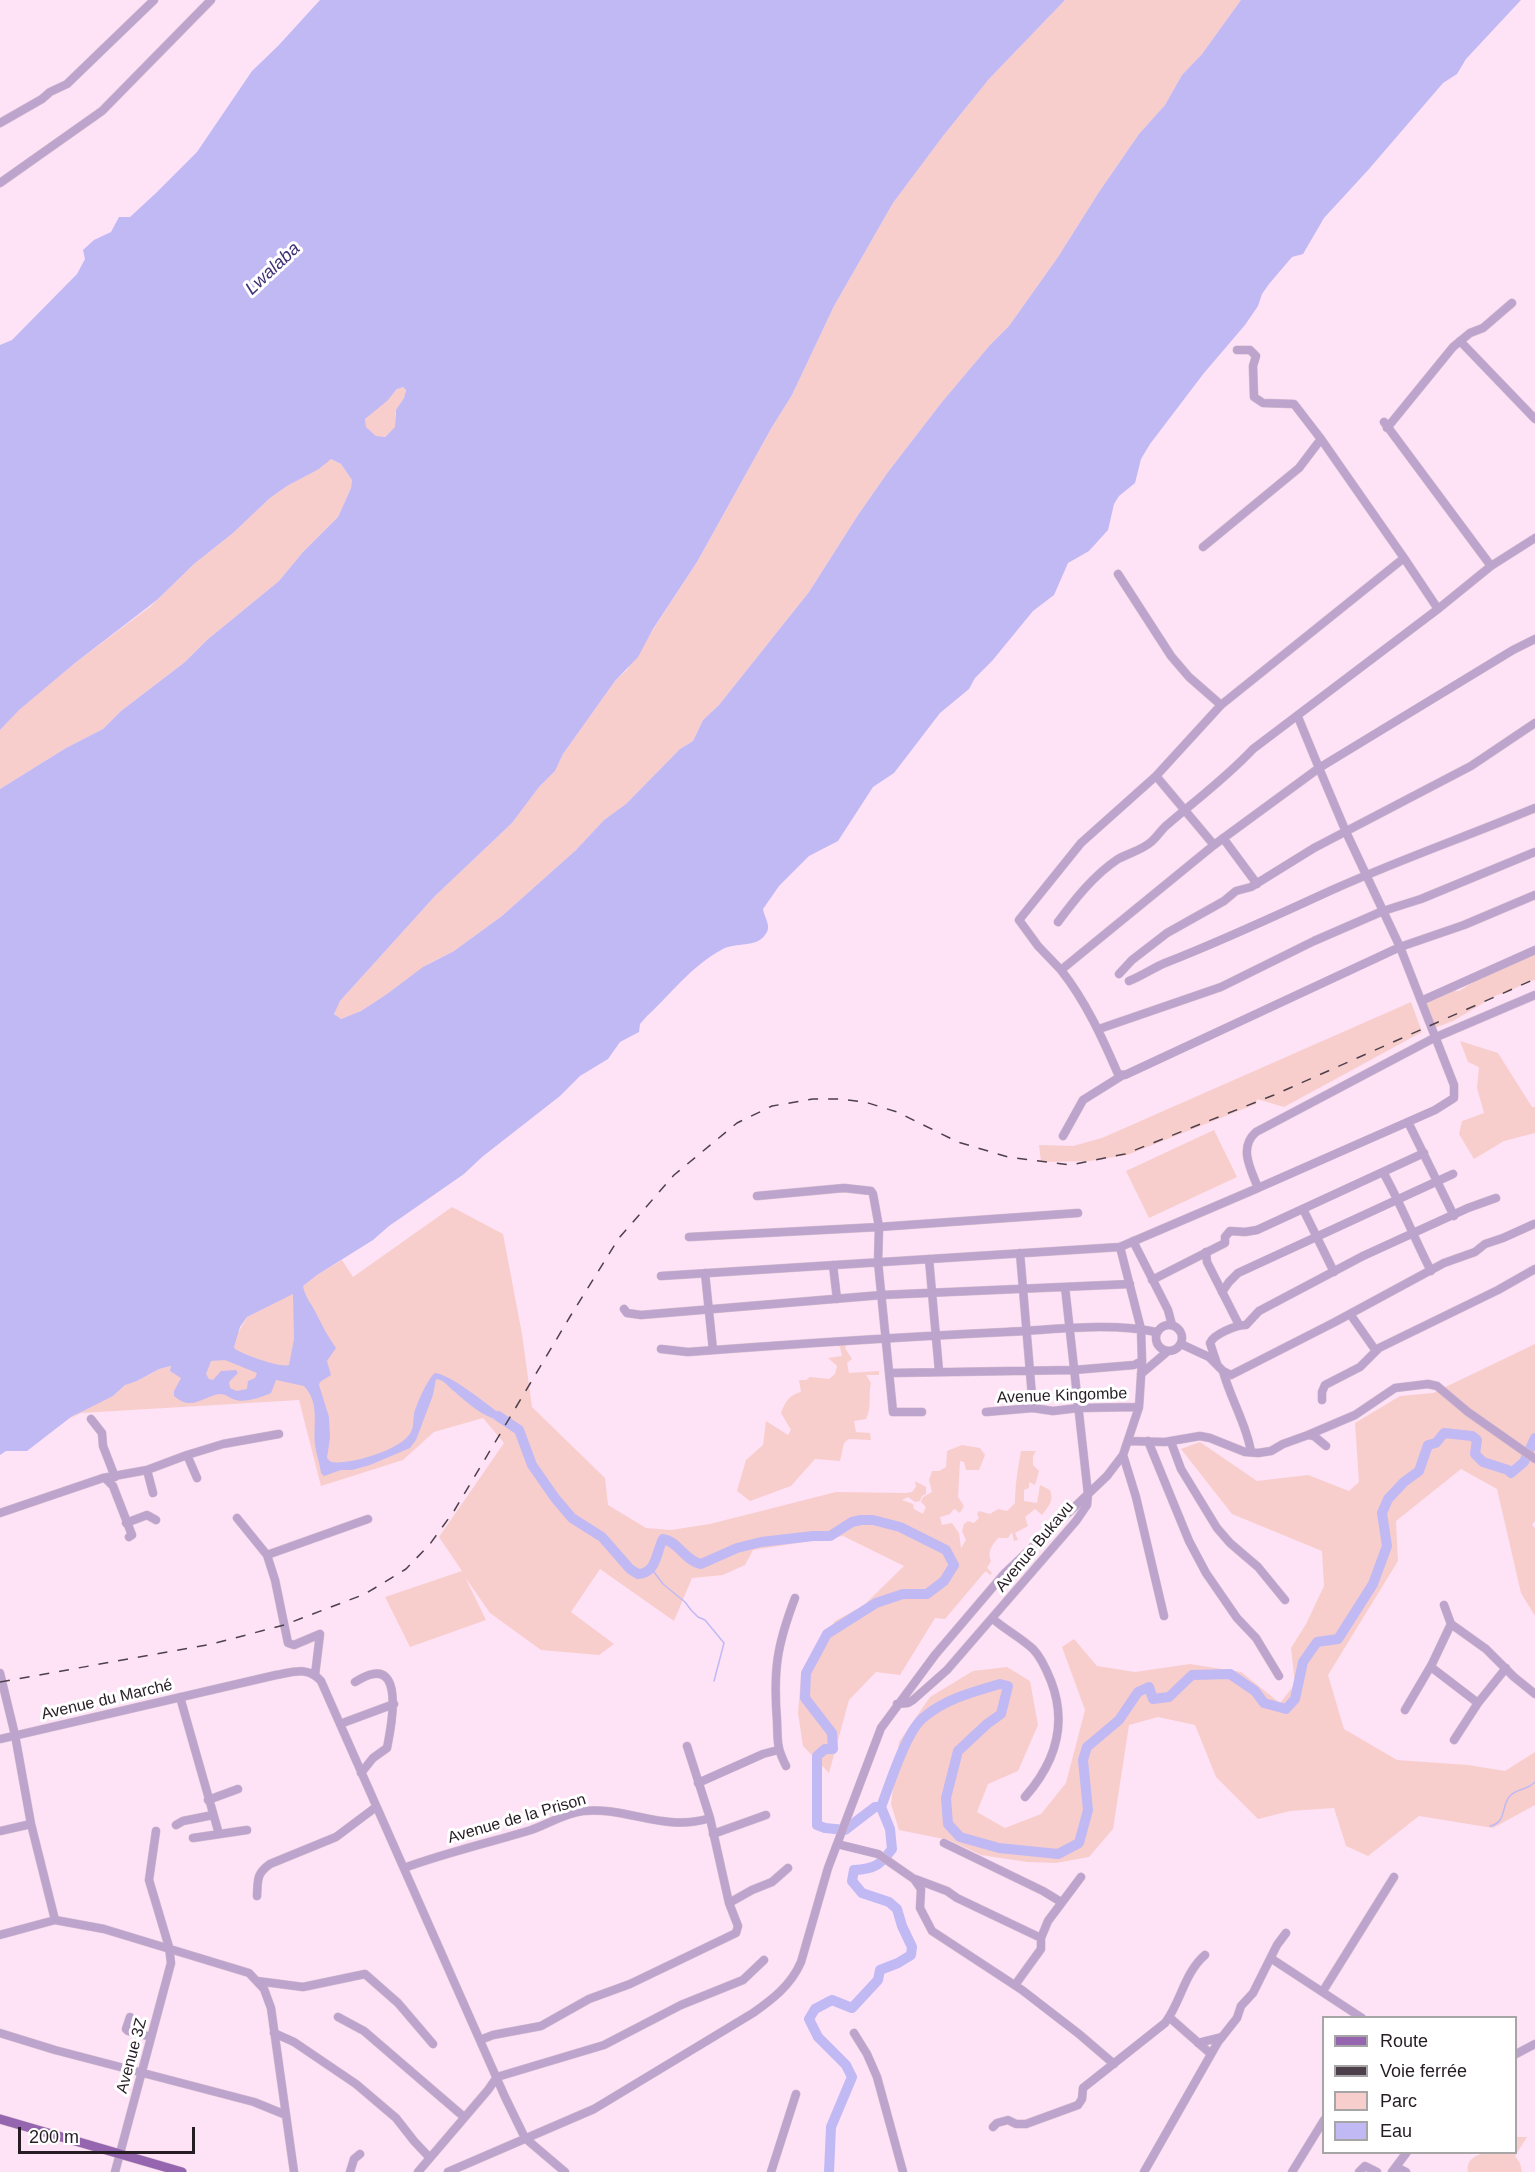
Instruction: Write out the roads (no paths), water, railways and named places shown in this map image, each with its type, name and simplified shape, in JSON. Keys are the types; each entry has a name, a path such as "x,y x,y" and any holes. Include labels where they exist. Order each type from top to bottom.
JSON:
{"main road":[{"path":"0,2119 182,2172"}],"street":[{"path":"0,123 67,84 154,0"},
{"path":"0,183 102,111 211,0"},
{"path":"1491,566 1386,425 1460,341 1470,333 1483,328 1512,303"},
{"path":"1460,341 1535,419"},
{"path":"1237,350 1250,350 1256,357 1253,366 1254,397 1263,403 1294,404 1321,439 1438,609"},
{"path":"1203,547 1299,468 1321,439"},
{"path":"1058,922 1073,902 1106,868 1119,858 1149,843 1253,749 1298,717 1491,566 1535,538"},
{"path":"1123,1075 1118,1074 1099,1029 1076,989 1038,946 1019,920 1081,843 1156,776 1221,705 1404,558"},
{"path":"1118,574 1131,590 1171,656 1221,705"},
{"path":"1061,970 1214,845 1319,768 1513,650 1535,639"},
{"path":"661,1276 1120,1247 1435,1110 1454,1098 1454,1086 1400,947 1346,832 1298,717"},
{"path":"1119,974 1132,960 1167,933 1224,901 1236,891 1257,884 1314,848 1471,766 1535,723"},
{"path":"1156,776 1214,845"},
{"path":"1129,981 1164,963 1186,956 1366,875 1535,808"},
{"path":"1223,838 1257,884"},
{"path":"1099,1029 1221,987 1314,941 1383,911 1421,899 1535,852"},
{"path":"1063,1136 1083,1100 1123,1075 1400,947 1464,925 1535,895"},
{"path":"1420,1001 1535,950"},
{"path":"1258,1188 1247,1158 1246,1145 1256,1132 1434,1038 1535,995"},
{"path":"1408,1122 1454,1216"},
{"path":"1152,1280 1225,1244 1225,1236 1230,1231 1256,1230 1424,1153"},
{"path":"1383,1172 1431,1271"},
{"path":"1222,1292 1228,1282 1238,1273 1453,1174"},
{"path":"757,1196 844,1188 871,1191 877,1208 879,1227 878,1262 894,1413 922,1412"},
{"path":"1251,1452 1211,1340 1239,1325 1248,1324 1259,1311 1363,1256 1468,1208 1496,1198"},
{"path":"1303,1209 1334,1272"},
{"path":"689,1237 1078,1213"},
{"path":"1181,1344 1209,1357 1231,1375 1446,1262 1475,1252 1485,1244 1534,1224"},
{"path":"1133,1241 1170,1315 1172,1325 1181,1332 1181,1344 1174,1350 1168,1351 1141,1374"},
{"path":"448,2172 594,2109 774,1999 795,1976 837,1842 881,1728 935,1654 1004,1574 1107,1476 1123,1455 1139,1407 1142,1357 1141,1329 1120,1247"},
{"path":"1206,1252 1206,1262 1239,1325"},
{"path":"1020,1253 1033,1408"},
{"path":"929,1259 939,1371"},
{"path":"833,1265 837,1299"},
{"path":"1322,1400 1325,1385 1360,1367 1376,1351 1535,1269"},
{"path":"705,1273 713,1350"},
{"path":"624,1310 627,1313 641,1315 882,1295 1130,1284"},
{"name":"Avenue Bukavu","path":"897,1704 908,1703 947,1670 1085,1509 1088,1494 1065,1287"},
{"path":"1350,1314 1376,1351"},
{"path":"890,1373 1074,1370 1134,1365 1163,1326 1172,1325"},
{"path":"661,1349 688,1352 886,1337 1070,1329 1141,1329 1156,1335"},
{"path":"1156,1335 1159,1347 1168,1351"},
{"path":"1129,1441 1171,1442 1200,1436 1251,1452 1271,1451 1283,1443 1355,1415 1395,1388 1428,1384 1437,1386 1468,1412 1534,1457"},
{"name":"Avenue Kingombe","path":"986,1412 1033,1408 1053,1411 1078,1408 1139,1407"},
{"path":"91,1419 103,1434 103,1446 115,1477"},
{"path":"0,1513 105,1478 147,1470 223,1444 279,1434"},
{"path":"1308,1435 1314,1436 1326,1446"},
{"path":"1148,1441 1189,1541 1206,1573 1237,1618 1256,1638 1279,1676"},
{"path":"1171,1442 1181,1469 1217,1528 1230,1543 1256,1565 1285,1600"},
{"path":"187,1455 197,1478"},
{"path":"1123,1455 1136,1497 1164,1616"},
{"path":"147,1470 153,1493"},
{"path":"105,1478 113,1486 132,1535 129,1537"},
{"path":"126,1523 147,1515 156,1520"},
{"path":"237,1518 267,1555 275,1580 288,1643 294,1645 320,1634 315,1674 321,1680 496,2077 525,2138 565,2172"},
{"path":"267,1555 368,1519"},
{"path":"786,1766 778,1750 774,1677 777,1653 795,1598"},
{"path":"1444,1605 1451,1624 1486,1649 1535,1694"},
{"path":"992,1618 1034,1650 1055,1691 1059,1720 1055,1744 1047,1768 1025,1797"},
{"path":"1405,1710 1431,1667 1451,1624"},
{"path":"1431,1667 1478,1703"},
{"path":"1454,1740 1478,1703 1506,1668"},
{"name":"Avenue du Marché","path":"0,1739 301,1670 315,1674"},
{"path":"0,1673 15,1735 31,1824 55,1920"},
{"path":"355,1682 373,1673 382,1675 388,1681 394,1704 387,1748 373,1758 361,1773"},
{"path":"180,1697 219,1834"},
{"path":"340,1724 394,1704"},
{"path":"480,2040 492,2034 541,2025 589,1999 630,1984 733,1935 738,1930 729,1903 710,1818 687,1746"},
{"path":"698,1783 763,1754 778,1750"},
{"path":"208,1800 238,1789"},
{"path":"257,1896 258,1877 262,1870 270,1864 336,1837 376,1807"},
{"name":"Avenue de la Prison","path":"404,1868 439,1855 533,1829 581,1811 605,1810 636,1818 681,1824 710,1818"},
{"path":"176,1825 183,1821 213,1815"},
{"path":"713,1834 766,1815"},
{"path":"0,1831 31,1824"},
{"path":"193,1838 247,1830"},
{"path":"156,1832 149,1883 169,1947"},
{"path":"837,1842 878,1854 914,1879 947,1891 1041,1938"},
{"path":"944,1844 1043,1891 1061,1902"},
{"path":"729,1903 772,1882 788,1868"},
{"path":"1015,1985 1041,1949 1041,1938 1048,1921 1081,1877"},
{"path":"1323,1991 1358,1933 1387,1892 1394,1877"},
{"path":"914,1879 921,1889 920,1908 931,1930 1015,1985 1114,2064"},
{"path":"0,1935 55,1920 104,1929 244,1970 264,1989 271,2008 294,2172"},
{"path":"1144,2172 1211,2054 1237,2018 1241,2006 1253,1993 1277,1945 1286,1933"},
{"name":"Avenue 3Z","path":"115,2172 171,1963 169,1947"},
{"path":"993,2127 997,2123 1008,2120 1016,2124 1026,2124 1078,2105 1082,2099 1082,2089 1169,2018 1195,1964 1205,1955"},
{"path":"1272,1959 1359,2016"},
{"path":"421,2170 429,2157 488,2090 496,2077 604,2045 681,2005 743,1980 764,1960"},
{"path":"257,1981 303,1987 365,1974 398,2003 434,2044"},
{"path":"130,2017 126,2029 128,2031 151,2037"},
{"path":"338,2017 364,2031 464,2117"},
{"path":"1169,2018 1211,2054"},
{"path":"0,2033 254,2102 286,2115"},
{"path":"274,2033 294,2042 356,2084 396,2118 429,2157"},
{"path":"854,2033 877,2077 903,2172"},
{"path":"1197,2043 1222,2037"},
{"path":"1517,2053 1535,2044"},
{"path":"771,2172 796,2094"},
{"path":"1292,2172 1322,2122"},
{"path":"350,2172 354,2159 360,2154"},
{"path":"1406,2154 1394,2170 1406,2172"},
{"path":"1359,2172 1364,2166 1377,2172"}],"water":[{"name":"Lwalaba","path":"320,0 1065,0 989,79 893,203 834,306 792,395 697,562 653,629 638,657 615,681 563,754 555,771 539,787 512,823 435,896 340,1001 334,1014 341,1019 361,1011 423,967 454,951 502,916 576,850 604,820 626,804 680,749 693,741 703,720 719,705 809,592 888,472 942,402 1009,326 1058,257 1139,134 1165,105 1182,75 1202,54 1241,0 1521,0 1466,59 1457,74 1443,83 1324,218 1303,254 1292,257 1269,284 1245,325 1204,373 1150,444 1141,459 1135,483 1119,496 1114,504 1108,530 1089,551 1068,563 1054,595 1033,611 975,678 969,689 940,713 894,773 873,787 838,841 809,856 779,886 763,909 768,926 765,935 756,942 723,949 701,963 647,1016 640,1024 639,1032 620,1042 608,1059 580,1076 560,1096 482,1157 464,1174 389,1226 373,1240 303,1286 336,1348 327,1361 331,1375 319,1385 329,1417 330,1438 327,1458 331,1462 362,1459 387,1450 406,1439 412,1430 414,1414 420,1398 435,1373 462,1386 510,1422 494,1419 480,1412 444,1382 436,1379 433,1395 416,1440 410,1448 370,1465 352,1470 341,1470 324,1476 321,1473 315,1445 314,1407 304,1386 276,1380 271,1393 252,1399 242,1401 220,1394 197,1402 186,1403 174,1396 174,1391 181,1378 170,1371 171,1366 159,1369 125,1385 113,1396 71,1417 27,1451 6,1451 0,1455 0,789 66,748 103,729 121,711 185,662 207,640 279,581 303,552 338,517 351,488 352,480 341,464 331,459 319,469 270,498 233,533 194,564 157,600 75,663 19,710 0,730 0,345 12,340 77,274 85,259 83,250 94,240 111,232 119,217 130,217 197,152 252,71","holes":["403,387 406,390 396,410 395,427 385,437 376,436 366,427 365,419 387,401 397,389","293,1294 294,1339 289,1365 278,1365 235,1349 240,1327 247,1317","225,1360 257,1373 255,1378 248,1381 247,1389 237,1391 230,1388 229,1382 238,1373 236,1370 221,1371 213,1380 209,1379 206,1374 211,1361"]}],"waterway":[{"path":"498,1416 519,1430 532,1465 572,1518 602,1537 630,1569 638,1574 644,1573 652,1566 663,1539 673,1543 690,1559 701,1564 737,1548 761,1542 830,1536 852,1522 861,1520 873,1520 900,1527 946,1550 954,1565 944,1581 927,1594 903,1594 876,1603 827,1634 806,1673 805,1698 832,1733 833,1749 825,1749 817,1756 817,1825 845,1830 875,1807 881,1807 890,1829 892,1849 876,1865 867,1869 854,1870 852,1881 862,1893 889,1902 897,1909 912,1947 911,1955 880,1970 878,1980 852,2008 832,2000 815,2009 809,2019 818,2037 846,2065 852,2077 831,2127 829,2172"},
{"path":"881,1807 905,1746 923,1718 950,1701 1000,1684 1008,1686 1001,1714 958,1751 946,1798 948,1824 960,1837 999,1848 1058,1854 1079,1843 1088,1810 1083,1760 1087,1747 1119,1720 1138,1692 1149,1687 1153,1699 1169,1697 1192,1675 1230,1674 1255,1691 1264,1703 1286,1709 1295,1699 1303,1662 1317,1642 1338,1639 1373,1584 1387,1546 1382,1513 1388,1499 1404,1482 1419,1471 1428,1445 1436,1443 1444,1433 1472,1436 1477,1440 1475,1454 1483,1462 1511,1473 1524,1462 1535,1438"},
{"path":"651,1568 663,1584 685,1602 698,1617 705,1620 724,1643 714,1681"},
{"path":"1490,1826 1499,1821 1510,1796 1535,1782"}],"railway":[{"path":"0,1682 212,1644 284,1625 365,1594 406,1569 430,1544 454,1511 619,1238 674,1175 737,1123 772,1106 813,1099 865,1102 897,1112 958,1142 1008,1157 1070,1165 1125,1154 1274,1095 1535,979"}]}
